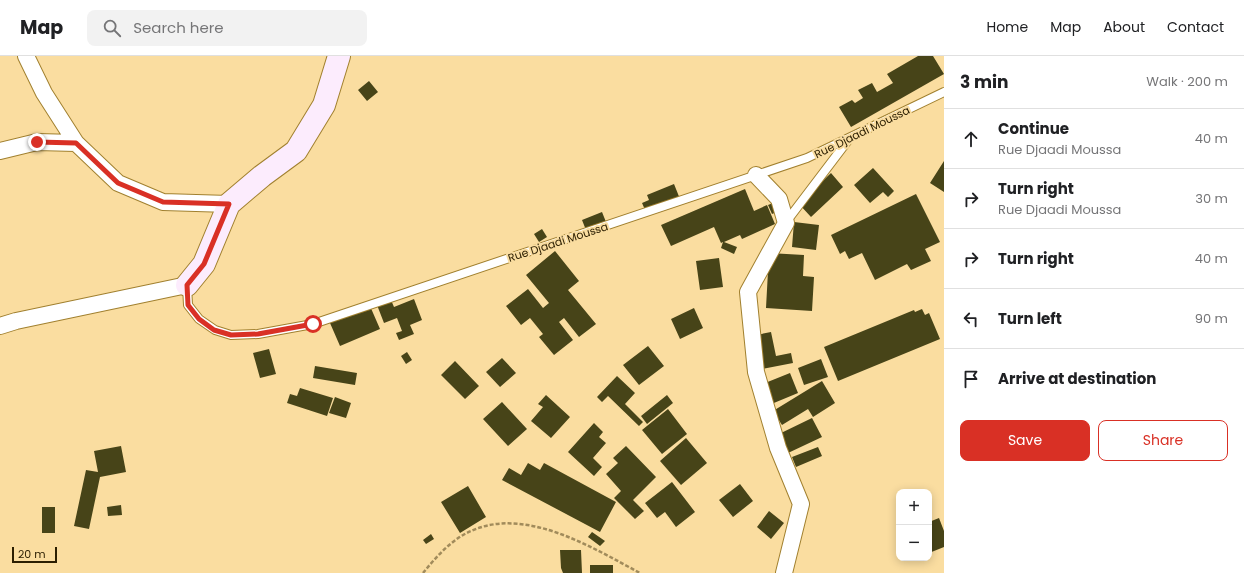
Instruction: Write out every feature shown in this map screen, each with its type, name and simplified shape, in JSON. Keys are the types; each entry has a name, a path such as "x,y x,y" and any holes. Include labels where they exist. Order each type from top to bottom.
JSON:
{"street":[{"path":"26,56 44,93 76,143 118,183 163,202 229,204"},
{"path":"0,326 187,285 204,264 229,204 262,176 296,151 324,105 339,56"},
{"path":"0,151 37,142 76,143"},
{"path":"756,175 779,199 786,223 748,292 756,372 778,448 801,504 784,573"}],"lane":[{"name":"Rue Djaadi Moussa","path":"187,285 188,305 199,319 214,330 231,335 258,334 313,324 807,158 944,92"},
{"path":"786,223 850,137"}],"path":[{"path":"423,573 452,543 470,531 492,524 509,524 545,528 562,534 579,541 640,573"}],"building":[{"path":"918,56 933,56 944,74 851,127 839,107 852,100 855,103 863,98 858,90 872,83 877,92 893,83 887,74"},
{"path":"369,81 378,92 367,101 358,90"},
{"path":"944,161 944,192 930,183"},
{"path":"873,168 894,191 888,197 883,192 870,203 854,185"},
{"path":"831,173 843,187 811,217 799,204"},
{"path":"674,184 680,199 646,212 642,203 649,200 647,195"},
{"path":"745,189 754,211 767,205 775,224 742,239 740,235 724,242 737,247 734,254 721,248 723,242 721,243 714,227 671,246 661,225"},
{"path":"916,194 940,242 925,249 931,261 911,270 907,264 875,280 862,253 849,259 845,251 840,254 831,235"},
{"path":"773,203 777,212 772,214 768,205"},
{"path":"602,212 606,222 586,230 582,220"},
{"path":"794,222 819,225 816,250 792,247"},
{"path":"542,229 547,237 539,242 534,234"},
{"path":"555,251 579,281 568,290 596,324 579,337 564,318 559,322 573,340 554,355 539,337 543,334 530,318 521,325 506,306 528,289 543,308 549,303 526,275"},
{"path":"769,253 804,255 803,276 814,277 812,311 766,308"},
{"path":"719,258 723,287 700,290 696,261"},
{"path":"414,299 422,320 410,325 414,334 399,340 396,333 402,331 397,318 384,323 377,305 391,300 394,307"},
{"path":"370,306 380,329 340,346 330,323"},
{"path":"694,308 703,328 680,339 671,319"},
{"path":"922,309 925,315 929,313 940,339 838,381 824,347 914,310 915,312"},
{"path":"771,332 776,356 791,353 793,363 762,369 746,337"},
{"path":"648,346 664,366 639,385 623,365"},
{"path":"269,349 276,374 260,378 253,353"},
{"path":"407,352 412,360 406,364 401,356"},
{"path":"502,358 516,373 500,387 486,372"},
{"path":"821,359 828,377 804,385 798,368"},
{"path":"455,361 479,386 465,399 441,375"},
{"path":"315,366 357,373 355,385 313,378"},
{"path":"790,373 798,393 769,405 760,385"},
{"path":"617,376 635,393 625,404 643,422 639,426 608,396 602,402 597,397"},
{"path":"822,381 835,403 813,417 808,409 782,425 773,411"},
{"path":"300,388 333,398 327,416 287,403 290,394 297,396"},
{"path":"546,395 570,417 551,438 531,421 543,407 538,404"},
{"path":"667,395 673,403 647,424 641,416"},
{"path":"335,397 351,403 346,418 329,413"},
{"path":"502,402 527,429 508,446 483,419"},
{"path":"668,409 687,434 662,454 642,430"},
{"path":"812,418 822,437 788,453 779,434"},
{"path":"594,423 603,432 599,437 606,443 593,458 602,467 594,476 568,452"},
{"path":"686,438 707,463 681,485 660,461"},
{"path":"121,446 126,472 100,477 89,529 74,526 86,470 98,472 94,451"},
{"path":"626,446 656,477 633,500 644,511 635,519 614,498 621,491 606,474 618,463 613,458"},
{"path":"818,447 822,456 796,467 792,457"},
{"path":"528,463 540,470 544,463 616,502 600,532 502,480 509,468 521,475"},
{"path":"672,482 695,512 676,527 665,512 657,518 645,503"},
{"path":"740,484 753,501 733,517 719,500"},
{"path":"468,486 486,517 460,533 441,502"},
{"path":"121,505 122,515 108,516 107,507"},
{"path":"42,507 55,507 55,533 42,533"},
{"path":"769,511 784,523 771,539 757,527"},
{"path":"939,518 944,531 944,547 932,552 932,525 932,521"},
{"path":"592,532 605,541 600,546 588,537"},
{"path":"431,534 434,539 426,544 423,540"},
{"path":"560,550 581,550 582,573 563,573 561,568"},
{"path":"590,565 613,565 613,573 590,573"}],"route":[{"path":"37,142 76,143 118,183 163,202 229,204 204,264 187,285 188,305 199,319 214,330 231,335 258,334 313,324"}]}
